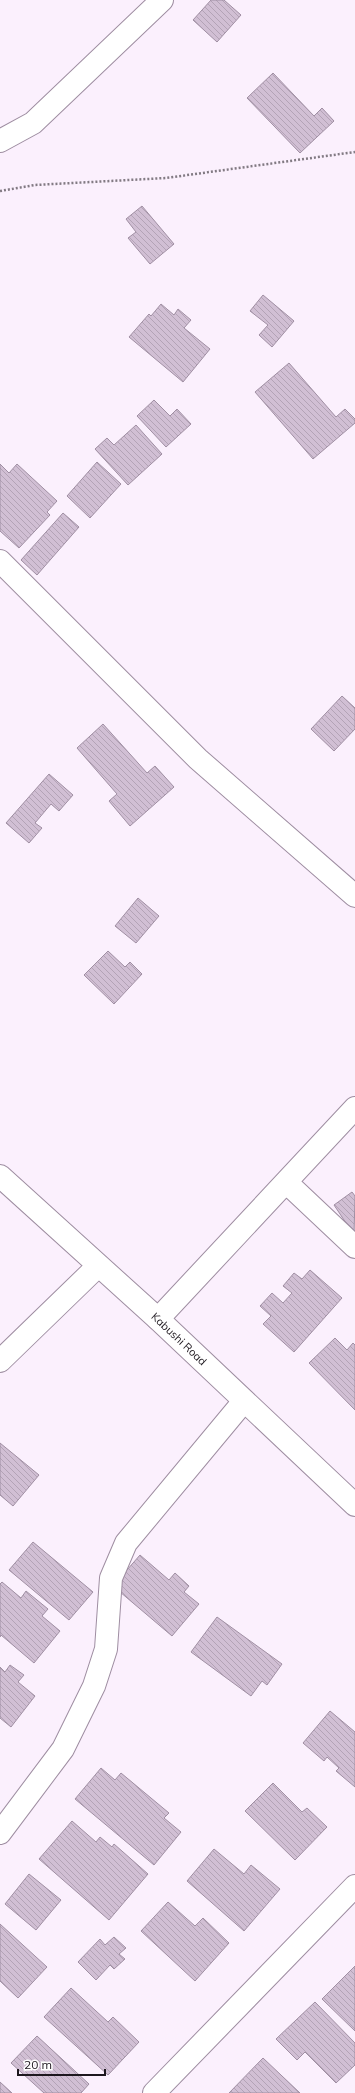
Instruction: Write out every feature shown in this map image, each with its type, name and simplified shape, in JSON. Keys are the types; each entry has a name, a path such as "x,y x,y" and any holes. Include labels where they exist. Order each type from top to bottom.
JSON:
{"street":[{"path":"0,141 33,123 162,0"},
{"path":"0,561 198,759 355,896"},
{"path":"158,1319 355,1108"},
{"name":"Kabushi Road","path":"0,1176 158,1319 355,1505"},
{"path":"286,1182 355,1247"},
{"path":"0,1361 98,1266"},
{"path":"0,1833 63,1749 94,1686 106,1649 111,1578 126,1543 244,1401"},
{"path":"154,2093 355,1886"}],"path":[{"path":"0,191 35,186 166,178 355,152"}],"building":[{"path":"211,0 224,0 241,15 217,42 193,20"},
{"path":"273,73 314,116 322,108 334,121 300,153 247,98"},
{"path":"142,206 174,244 150,264 128,238 136,232 126,219"},
{"path":"263,295 294,321 272,347 259,335 268,325 250,311"},
{"path":"161,304 174,315 178,309 191,320 184,328 210,349 183,382 129,337 149,314 151,316"},
{"path":"289,363 336,417 345,409 355,419 355,423 313,459 255,392"},
{"path":"154,400 170,416 177,409 191,424 166,447 137,416"},
{"path":"136,425 162,454 128,485 95,449 107,438 114,445"},
{"path":"97,462 121,484 90,518 67,496"},
{"path":"0,464 9,473 17,464 57,501 47,512 50,515 19,548 0,531"},
{"path":"63,513 79,527 37,575 21,560"},
{"path":"342,696 355,708 355,729 334,751 311,729"},
{"path":"103,724 147,773 155,766 174,787 130,826 109,801 117,794 77,748"},
{"path":"49,774 73,795 59,811 51,804 35,823 42,828 29,843 6,823"},
{"path":"138,898 159,916 136,943 115,926"},
{"path":"108,951 125,967 130,962 142,974 114,1004 84,975"},
{"path":"352,1192 355,1196 354,1235 334,1205"},
{"path":"310,1270 342,1298 294,1352 263,1324 271,1316 260,1306 272,1293 283,1303 292,1293 283,1286 294,1273 302,1279"},
{"path":"335,1338 347,1350 353,1343 355,1345 355,1410 309,1363"},
{"path":"0,1443 39,1475 13,1506 0,1495"},
{"path":"33,1542 93,1592 69,1620 9,1570"},
{"path":"140,1555 169,1580 175,1573 189,1586 184,1592 199,1604 172,1636 113,1586"},
{"path":"2,1582 21,1598 26,1591 48,1609 42,1616 60,1631 34,1663 1,1635 0,1637 0,1584"},
{"path":"217,1617 282,1664 267,1685 262,1681 251,1696 191,1652"},
{"path":"10,1665 24,1675 18,1682 35,1696 11,1727 0,1718 0,1667 5,1672"},
{"path":"330,1711 355,1732 355,1787 336,1771 339,1768 327,1757 324,1761 303,1743"},
{"path":"101,1768 115,1780 121,1773 169,1813 164,1818 181,1832 154,1865 75,1799"},
{"path":"273,1783 302,1812 307,1808 327,1827 295,1860 245,1811"},
{"path":"72,1821 96,1842 100,1837 112,1847 114,1844 148,1874 109,1920 39,1859"},
{"path":"214,1849 244,1874 251,1865 280,1889 244,1931 187,1881"},
{"path":"29,1874 61,1900 36,1930 5,1904"},
{"path":"168,1902 195,1926 203,1918 229,1943 195,1981 141,1931"},
{"path":"0,1924 47,1967 18,1998 0,1981"},
{"path":"114,1937 126,1948 119,1954 125,1959 114,1969 110,1965 96,1980 78,1962 100,1939 105,1945"},
{"path":"355,1966 355,2031 322,1999"},
{"path":"71,1988 108,2022 113,2017 139,2042 108,2075 44,2017"},
{"path":"315,2002 355,2043 355,2065 336,2083 305,2052 297,2060 276,2039"},
{"path":"37,2036 89,2084 81,2093 44,2093 11,2063"},
{"path":"263,2058 300,2093 229,2093"},
{"path":"0,2082 12,2093 0,2093"}]}
